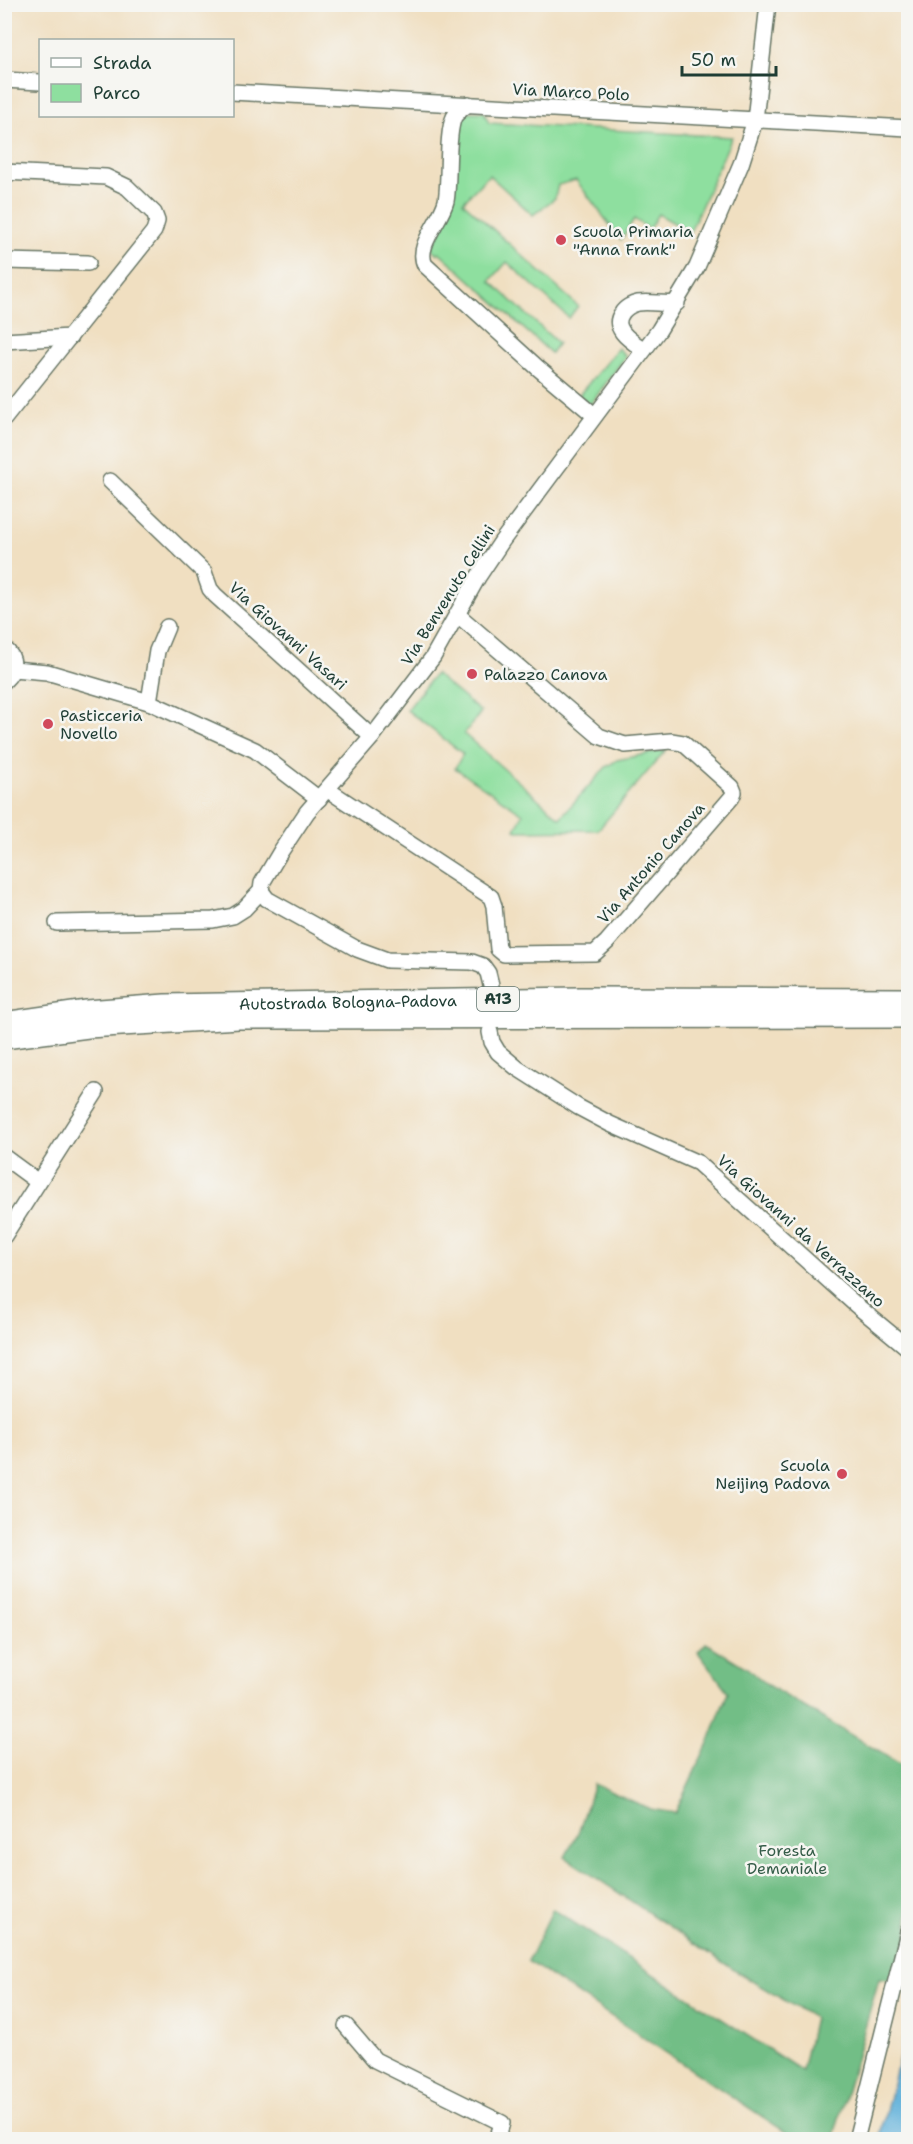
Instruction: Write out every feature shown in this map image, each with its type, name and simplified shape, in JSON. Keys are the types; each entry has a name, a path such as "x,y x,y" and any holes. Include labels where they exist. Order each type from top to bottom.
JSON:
{"highway":[{"name":"Autostrada Bologna-Padova","path":"4,1038 165,1005 556,998 909,999"},
{"name":"Autostrada Bologna-Padova","path":"4,1023 88,1019 238,1018 909,1017"}],"street":[{"name":"Via Benvenuto Cellini","path":"323,795 372,737 433,657 478,577 502,541 677,303 697,267 723,209 755,120 768,4"},
{"path":"4,80 39,82"},
{"name":"Via Marco Polo","path":"234,92 909,128"},
{"path":"468,105 455,115 451,126 447,194 441,215 424,245 421,258 425,265 594,415"},
{"path":"4,172 106,177 127,187 157,217 158,221 154,231 4,419"},
{"path":"4,261 88,263"},
{"path":"644,350 621,330 619,319 622,313 631,305 638,303 664,305 677,303"},
{"path":"4,341 70,337"},
{"name":"Via Giovanni Vasari","path":"110,481 204,572 210,589 215,595 372,737"},
{"name":"Via Antonio Canova","path":"323,795 491,897 498,950 504,954 595,953 732,797 732,787 682,743 625,745 599,736 458,615"},
{"path":"149,702 157,651 167,627"},
{"path":"4,648 12,656 9,675 47,672 149,702 255,750 323,795 281,851 262,883 261,891 244,909 233,916 213,920 57,923"},
{"path":"261,891 267,899 357,949 387,960 472,962 483,966 491,985"},
{"name":"Via Giovanni da Verrazzano","path":"490,1032 492,1042 498,1052 517,1068 578,1107 610,1124 698,1163 856,1305 909,1348"},
{"path":"4,1236 96,1092"},
{"path":"4,1157 38,1182"},
{"path":"856,2139 909,1932"},
{"path":"346,2026 375,2060 502,2123 497,2139"}],"green space":[{"path":"468,112 484,112 489,123 732,137 690,232 658,214 649,229 634,219 621,240 576,180 558,185 555,198 533,215 489,175 463,202 578,306 569,318 507,262 490,281 558,343 551,353 439,252 437,254 431,248 447,217 456,174 459,119"},
{"path":"618,348 626,356 590,405 579,395"},
{"path":"435,674 481,712 464,734 560,818 606,767 617,760 666,750 598,830 517,831 515,830 523,814 455,768 463,754 407,710"},
{"name":"Foresta Demaniale","path":"706,1643 747,1668 769,1686 908,1769 908,1932 896,1981 879,1979 833,2139 796,2139 528,1961 553,1909 802,2071 814,2018 742,1975 565,1857 579,1831 594,1784 650,1809 675,1813 709,1741 728,1692 698,1652"}],"water":[{"path":"908,2023 908,2139 879,2139"}],"place":[{"name":"Scuola Primaria \"Anna Frank\"","path":"561,240"},
{"name":"Palazzo Canova","path":"472,674"},
{"name":"Pasticceria Novello","path":"48,724"},
{"name":"Scuola Neijing Padova","path":"842,1474"}]}
